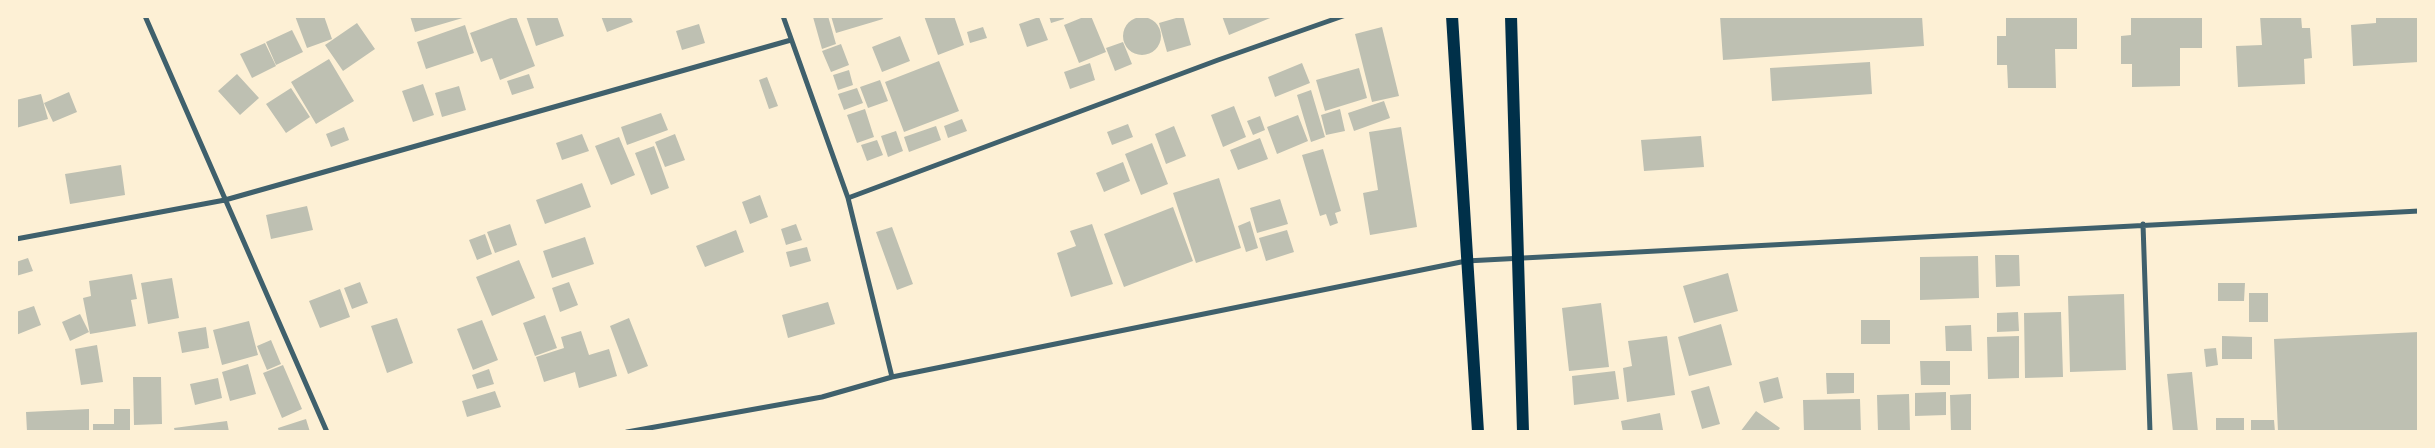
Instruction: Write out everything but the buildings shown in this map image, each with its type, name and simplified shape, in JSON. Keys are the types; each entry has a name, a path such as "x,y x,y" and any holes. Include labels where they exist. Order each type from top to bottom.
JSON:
{"main road":[{"path":"1452,16 1478,432"},
{"path":"1511,16 1523,432"}],"street":[{"path":"145,16 327,432"},
{"path":"783,16 848,198 892,377"},
{"path":"848,198 1218,60 1342,16"},
{"path":"16,239 225,200 792,40"},
{"path":"627,432 822,397 892,377 1466,262 2143,224 2419,211"},
{"path":"2143,224 2150,432"}]}
